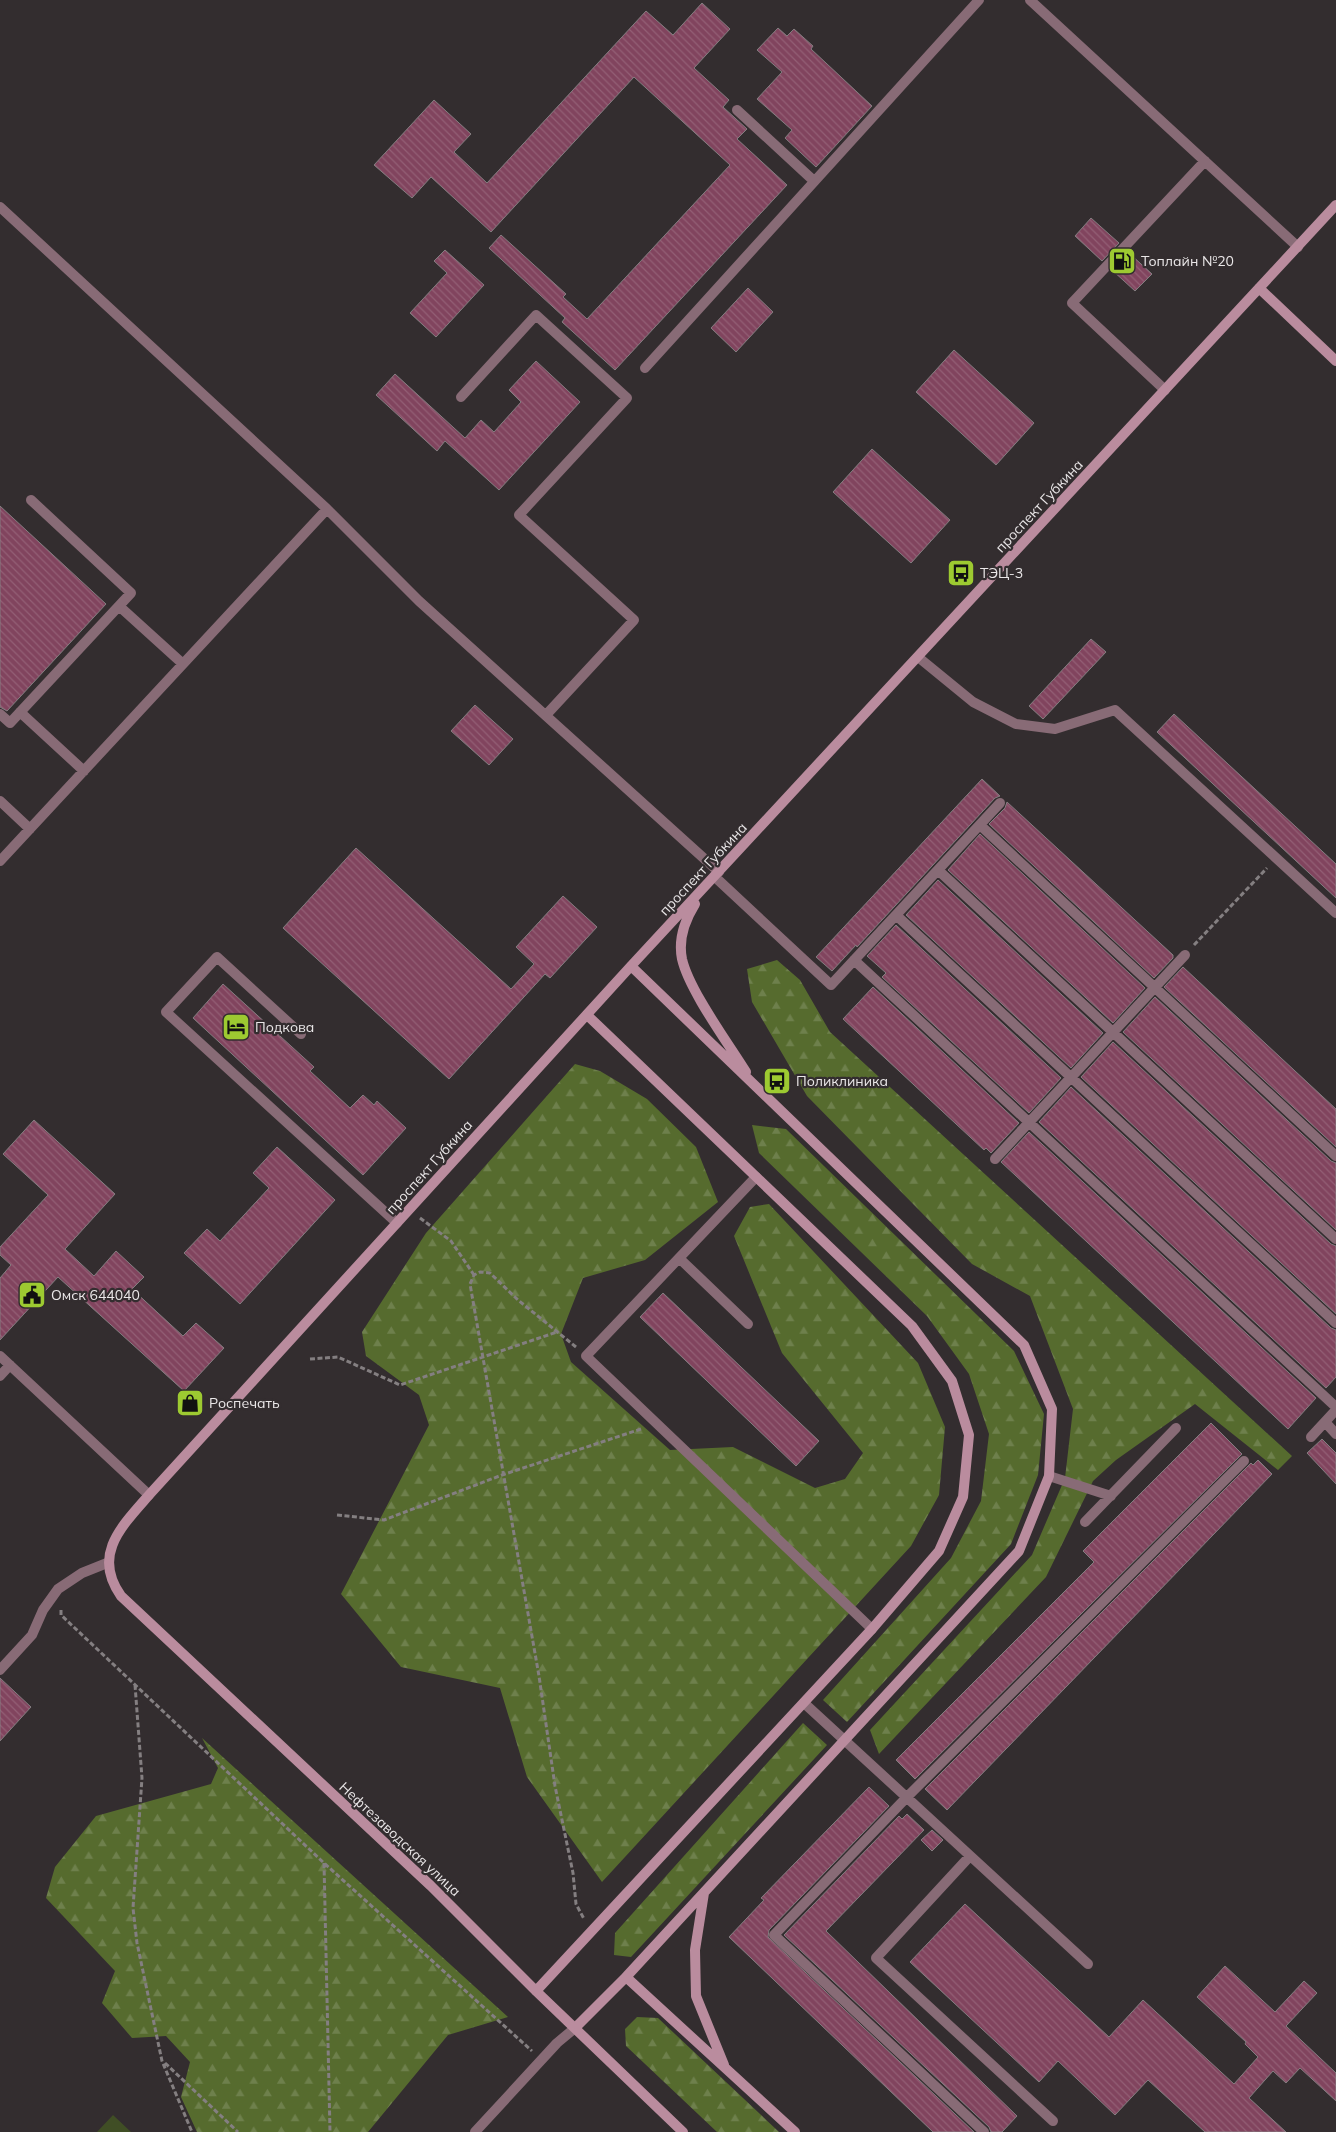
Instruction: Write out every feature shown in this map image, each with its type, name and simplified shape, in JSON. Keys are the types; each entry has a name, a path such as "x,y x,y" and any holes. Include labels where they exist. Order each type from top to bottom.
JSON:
{"main road":[{"name":"проспект Губкина","path":"108,1563 121,1527 149,1495 631,966 1336,205"},
{"path":"1259,288 1336,361"},
{"path":"703,889 684,924 682,957 694,988 755,1085"},
{"path":"575,2028 626,1977 1019,1551 1048,1476 1052,1409 1024,1345 631,966"},
{"path":"536,1991 872,1629 940,1551 963,1497 969,1435 952,1381 912,1326 587,1016"},
{"name":"Нефтезаводская улица","path":"108,1563 111,1582 121,1596 431,1886 536,1991 683,2132"},
{"path":"704,1892 695,1950 696,1996 725,2068"},
{"path":"626,1977 794,2132"}],"lane":[{"path":"645,368 979,0"},
{"path":"1030,0 1298,246"},
{"path":"736,110 814,181"},
{"path":"1165,390 1072,303 1205,161"},
{"path":"0,208 327,509 419,601 546,715 831,985 1000,803"},
{"path":"461,397 536,315 627,398 519,515 634,620 546,715"},
{"path":"0,714 10,723 131,592 31,500"},
{"path":"0,862 327,509"},
{"path":"119,606 183,664"},
{"path":"918,657 973,702 1016,724 1055,728 1115,710 1336,913"},
{"path":"20,712 84,771"},
{"path":"0,801 30,829"},
{"path":"980,825 1336,1156"},
{"path":"938,870 1336,1239"},
{"path":"896,915 1336,1323"},
{"path":"995,1159 1185,955"},
{"path":"301,1034 217,957 166,1012 397,1223"},
{"path":"854,960 1336,1409 1311,1437"},
{"path":"756,1177 586,1356 872,1629"},
{"path":"679,1258 748,1324"},
{"path":"0,1356 149,1495"},
{"path":"0,1376 10,1365"},
{"path":"1325,1422 1336,1434"},
{"path":"1085,1522 1176,1428"},
{"path":"984,2132 774,1935 907,1798 1244,1461"},
{"path":"1048,1476 1110,1496"},
{"path":"0,1670 32,1635 43,1610 58,1590 82,1573 108,1563"},
{"path":"804,1702 1088,1964"},
{"path":"970,1856 876,1958 1053,2121"},
{"path":"475,2132 542,2060 575,2028"}],"path":[{"path":"1185,955 1276,858"},
{"path":"409,1210 451,1241 474,1275"},
{"path":"586,1356 518,1300 490,1273 480,1272 474,1275 470,1284 502,1475 539,1676 555,1786 576,1904 590,1933"},
{"path":"310,1359 338,1357 400,1385 558,1332"},
{"path":"337,1515 384,1520 502,1475 657,1423"},
{"path":"58,1590 61,1615 324,1863 542,2060"},
{"path":"135,1685 142,1778 134,1908 137,1944 162,2061 192,2132"},
{"path":"324,1863 330,2132"},
{"path":"162,2061 238,2132"}],"green space":[{"path":"777,960 800,980 830,1032 1292,1456 1278,1470 1195,1404 1116,1460 1093,1481 1046,1577 879,1754 870,1730 1032,1555 1065,1478 1073,1409 1030,1296 972,1264 807,1096 752,1002 747,969"},
{"path":"575,1064 600,1071 647,1099 696,1147 718,1202 645,1260 583,1278 561,1334 571,1362 670,1450 733,1447 815,1488 845,1479 863,1453 782,1353 734,1236 750,1207 769,1204 918,1363 945,1427 939,1495 911,1546 602,1882 527,1777 500,1688 401,1667 341,1594 429,1425 419,1395 366,1356 362,1332 426,1233"},
{"path":"752,1125 786,1129 1014,1351 1044,1414 1038,1475 1011,1544 847,1722 823,1700 951,1558 981,1501 989,1434 969,1374 927,1316 759,1153"},
{"path":"803,1723 827,1745 631,1957 614,1955 615,1933"},
{"path":"202,1738 508,2017 448,2035 368,2132 197,2132 181,2097 190,2062 166,2036 132,2038 102,2003 115,1971 46,1898 55,1867 96,1816 211,1784 218,1768"},
{"path":"637,2017 658,2018 779,2132 717,2132 626,2046 625,2029"},
{"path":"113,2115 131,2132 97,2132"}],"building":[{"path":"702,3 730,29 694,68 729,100 723,107 747,129 737,139 787,185 615,370 562,322 565,318 489,248 501,235 566,294 563,297 587,319 730,165 634,77 491,232 431,177 412,198 374,165 434,100 471,134 454,152 487,183 646,11 673,35"},
{"path":"778,28 787,36 794,29 813,46 811,49 872,106 816,167 785,138 792,130 757,99 782,72 757,50"},
{"path":"1091,218 1119,243 1102,261 1075,236"},
{"path":"445,250 484,285 436,337 410,313 447,273 434,261"},
{"path":"1129,253 1152,274 1135,291 1112,270"},
{"path":"748,288 773,312 736,352 711,328"},
{"path":"954,350 1034,423 996,465 916,392"},
{"path":"536,361 580,402 499,490 445,441 437,451 376,395 395,374 465,438 481,420 494,432 521,402 509,390"},
{"path":"872,449 950,520 911,563 833,492"},
{"path":"0,506 106,604 7,711 0,707"},
{"path":"1091,639 1106,652 1043,719 1029,706"},
{"path":"475,705 513,739 489,765 451,731"},
{"path":"1174,714 1336,864 1336,898 1157,732"},
{"path":"982,779 1000,796 995,798 857,947 856,945 832,971 816,957"},
{"path":"1007,802 1173,955 1173,958 1154,978 989,824 1005,808"},
{"path":"980,834 1145,988 1113,1023 948,870"},
{"path":"356,848 511,989 534,964 516,947 563,896 597,927 550,978 545,974 449,1079 283,928"},
{"path":"938,880 1103,1033 1071,1068 906,915"},
{"path":"896,925 1061,1078 1029,1113 882,977 886,973 867,956"},
{"path":"1183,967 1336,1109 1336,1147 1164,987"},
{"path":"223,984 314,1067 310,1071 350,1108 363,1095 374,1105 377,1101 406,1128 363,1175 193,1018"},
{"path":"873,987 1019,1123 991,1153 986,1148 984,1150 843,1019"},
{"path":"1155,997 1331,1161 1336,1163 1336,1230 1123,1032"},
{"path":"1113,1042 1331,1244 1336,1246 1336,1314 1081,1077"},
{"path":"1071,1087 1331,1328 1336,1330 1336,1377 1326,1388 1039,1122"},
{"path":"34,1120 115,1194 65,1249 94,1276 116,1251 144,1277 132,1289 183,1336 196,1323 224,1348 184,1391 58,1277 0,1340 0,1278 11,1265 0,1255 0,1247 48,1195 3,1154"},
{"path":"1029,1132 1316,1398 1288,1429 1001,1162"},
{"path":"277,1147 335,1200 240,1304 184,1253 207,1229 220,1241 269,1188 253,1173"},
{"path":"663,1293 819,1441 796,1466 640,1317"},
{"path":"1211,1423 1242,1454 915,1779 896,1760 1094,1562 1083,1551"},
{"path":"1322,1439 1336,1453 1336,1484 1307,1453"},
{"path":"1258,1460 1272,1474 947,1810 925,1789 1251,1463 1253,1465"},
{"path":"0,1678 31,1707 0,1741"},
{"path":"869,1787 889,1806 769,1930 768,1937 974,2132 933,2132 729,1937 764,1900 761,1898"},
{"path":"907,1814 924,1830 826,1931 1017,2116 1002,2132 991,2132 989,2127 784,1935 899,1816 902,1819"},
{"path":"932,1830 943,1840 932,1851 921,1840"},
{"path":"965,1904 1109,2037 1143,2000 1234,2084 1258,2057 1245,2044 1246,2042 1197,1997 1225,1966 1275,2012 1304,1981 1317,1993 1286,2026 1336,2073 1336,2101 1300,2068 1286,2083 1273,2071 1249,2098 1286,2132 1205,2132 1148,2080 1115,2115 1058,2061 1039,2082 910,1962"}],"place":[{"name":"Топлайн №20","path":"1122,261"},
{"name":"ТЭЦ-3","path":"961,573"},
{"name":"Подкова","path":"236,1027"},
{"name":"Поликлиника","path":"777,1081"},
{"name":"Омск 644040","path":"32,1295"},
{"name":"Роспечать","path":"190,1403"}]}
